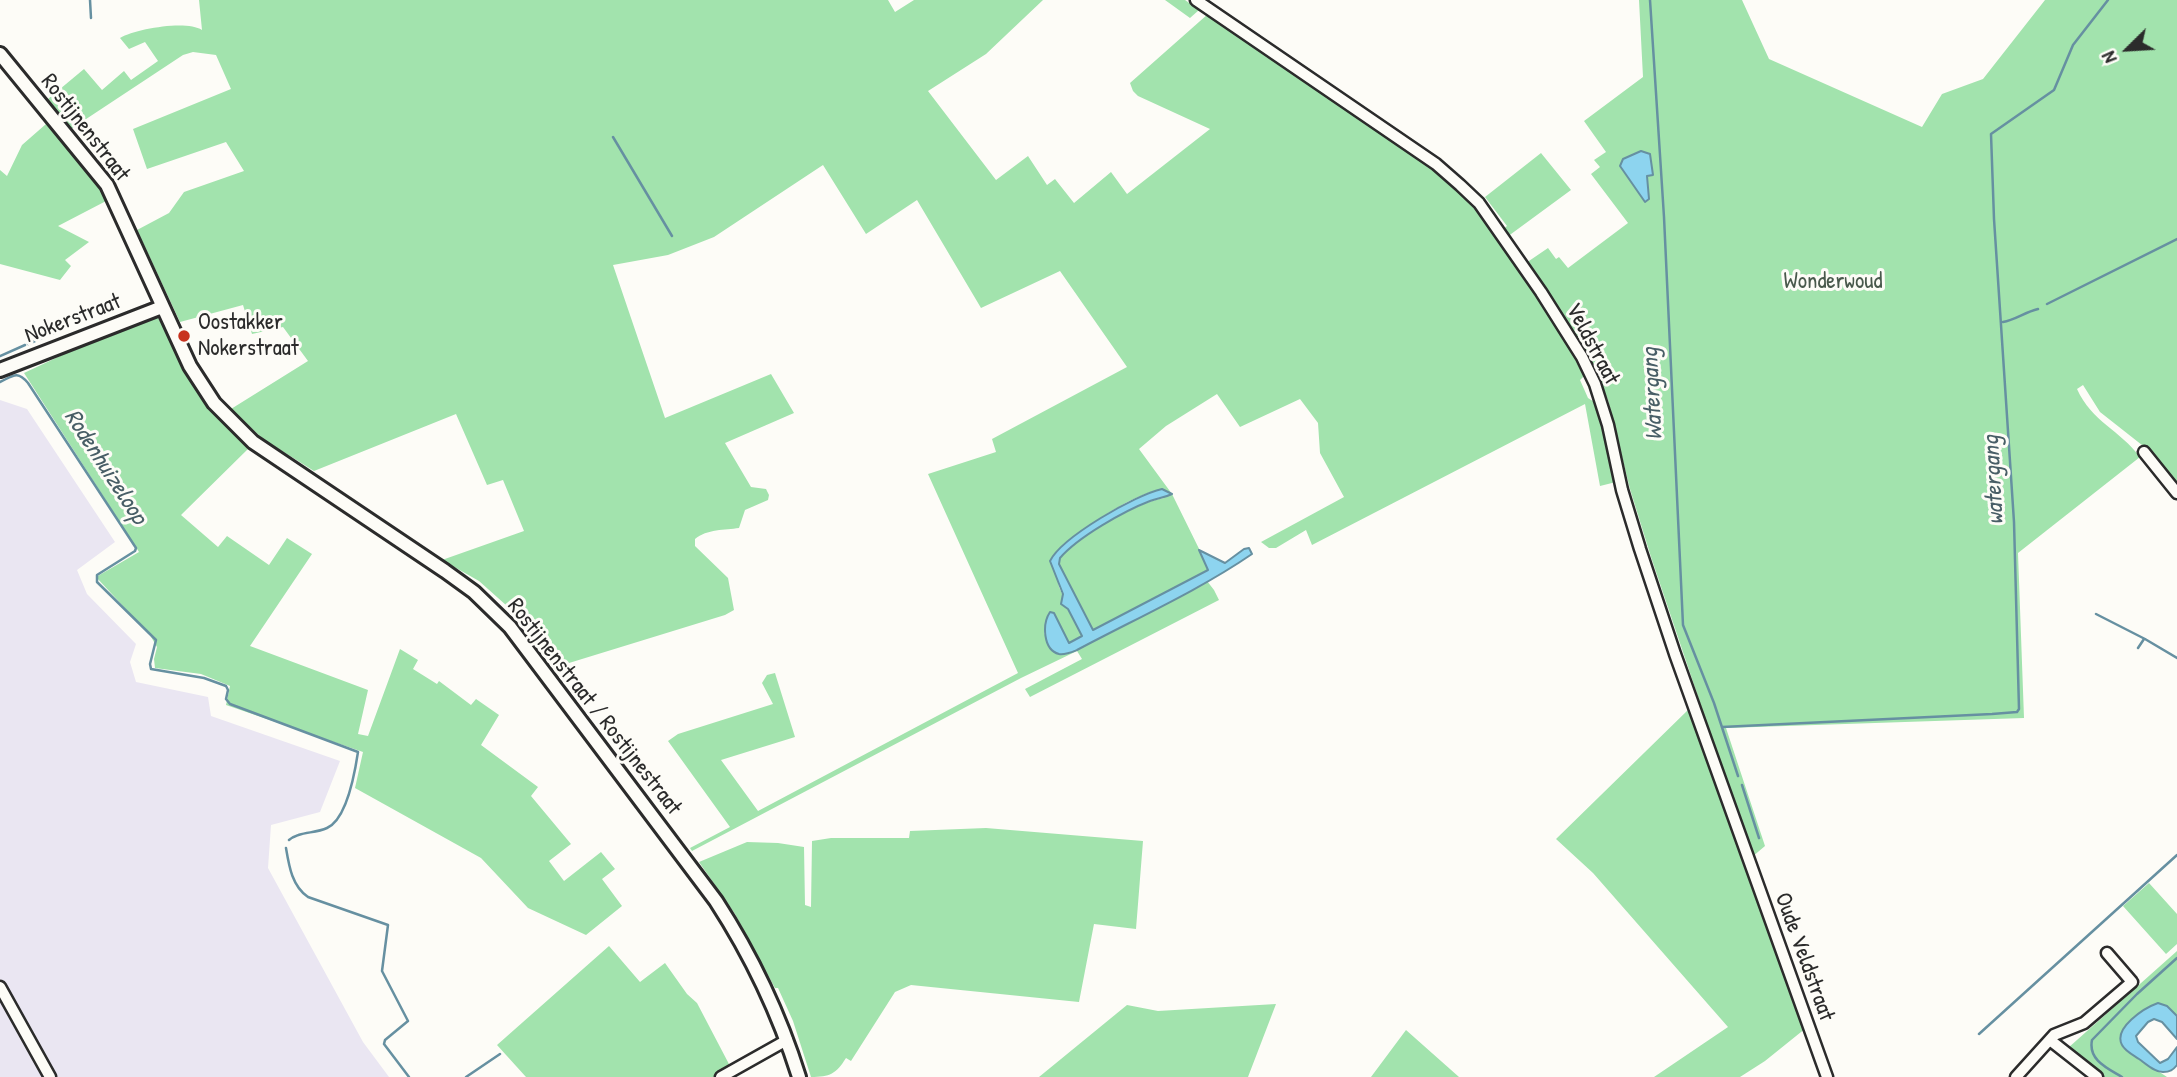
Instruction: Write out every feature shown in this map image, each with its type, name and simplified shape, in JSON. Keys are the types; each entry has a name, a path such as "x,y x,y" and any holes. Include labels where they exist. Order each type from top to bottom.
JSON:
{"street":[{"name":"Veldstraat","path":"1196,0 1428,159 1461,185 1479,203 1548,303 1582,357 1595,384 1640,550 1745,851"},
{"name":"Rostijnenstraat","path":"0,54 107,185 146,271"},
{"name":"Rostijnenstraat / Rostijnestraat","path":"146,271 190,366 205,390 238,428 283,463 445,570 474,592 510,627 716,901 747,950 772,1001 799,1077"},
{"name":"Nokerstraat","path":"0,370 162,307"},
{"path":"2144,452 2177,493"},
{"name":"Oude Veldstraat","path":"1745,851 1828,1077"},
{"path":"2016,1077 2054,1035 2084,1023 2132,982 2107,953"},
{"path":"0,987 50,1077"},
{"path":"721,1077 787,1040"},
{"path":"2050,1040 2097,1077"}],"shaded area":[{"path":"0,400 27,409 115,542 77,570 87,594 136,644 130,662 136,682 208,697 211,716 340,761 320,812 271,825 268,868 363,1042 389,1077 0,1077"}],"green space":[{"path":"199,0 888,0 895,12 914,0 1043,0 986,54 928,91 996,180 1028,156 1047,185 1055,179 1074,203 1111,172 1127,194 1210,129 1138,96 1130,83 1208,14 1434,168 1460,189 1523,274 1582,368 1585,375 1580,380 1588,398 1596,403 1616,482 1600,486 1585,404 1312,545 1306,530 1276,548 1269,548 1261,542 1344,497 1320,453 1318,423 1300,399 1240,427 1217,394 1166,426 1139,449 1172,494 1209,569 1093,630 1059,564 1060,558 1109,522 1138,506 1164,498 1162,489 1135,498 1076,535 1054,554 1059,587 1082,636 1069,643 1054,613 1044,633 1054,652 1067,653 1207,581 1219,600 1030,697 1025,689 1082,659 1077,651 692,851 690,848 730,827 668,741 678,734 773,704 762,683 767,675 775,673 795,737 721,760 758,811 1018,673 928,474 996,452 992,439 1127,367 1060,271 981,308 917,200 866,234 823,165 714,237 668,255 613,265 665,418 771,374 794,413 725,443 751,487 766,489 768,500 745,510 739,528 711,532 695,539 695,546 728,578 734,610 556,667 507,606 479,581 442,560 524,531 503,480 487,485 456,414 314,471 263,439 231,409 308,361 283,327 252,334 243,305 180,322 137,230 169,213 184,192 244,171 226,142 147,169 133,129 231,89 216,55 193,52 183,55 71,129 48,99 84,69 102,90 124,71 131,80 158,61 145,42 129,49 120,38 161,27 185,26 202,30"},
{"path":"1165,0 1185,0 1199,10 1190,18"},
{"name":"Wonderwoud","path":"1639,0 1742,0 1769,59 1922,127 1942,94 1983,79 2045,0 2177,0 2177,487 2147,449 2100,412 2083,385 2077,389 2090,410 2140,457 2018,553 2024,718 1726,728 1765,846 1752,857 1651,557 1630,489 1608,400 1594,369 1526,263 1548,248 1556,259 1559,257 1568,268 1628,223 1591,174 1600,167 1594,160 1606,152 1584,121 1643,77","holes":["1623,159 1647,175 1647,199"]},
{"path":"46,124 98,184 108,200 58,226 89,242 65,260 71,266 60,280 0,264 0,170 7,176 22,145"},
{"path":"1541,153 1571,190 1507,237 1503,229 1507,226 1485,197"},
{"path":"157,316 195,388 220,419 250,447 181,515 218,547 227,536 269,565 287,538 312,554 250,646 368,690 358,734 368,736 400,649 418,660 413,669 437,684 439,681 471,705 476,699 499,715 481,745 538,787 531,796 571,844 549,861 564,881 601,852 615,869 602,879 622,906 586,935 528,908 481,858 355,788 363,752 226,705 230,686 201,674 155,668 157,647 150,635 96,577 139,552 24,373 143,317"},
{"path":"1689,709 1806,1028 1740,1077 1654,1077 1728,1027 1593,873 1556,839"},
{"path":"986,828 1143,841 1136,929 1094,924 1079,1002 911,985 895,992 851,1061 846,1058 832,1074 811,1077 793,1021 778,988 775,988 735,914 699,862 747,842 804,847 805,905 811,907 812,841 831,838 909,838 910,831"},
{"path":"2149,883 2177,914 2177,944 2166,954 2123,906"},
{"path":"609,946 640,982 665,963 687,994 697,1003 730,1066 713,1077 526,1077 497,1045"},
{"path":"2177,951 2177,1016 2167,1006 2142,1015 2127,1025 2122,1031 2121,1039 2123,1048 2167,1077 2103,1077 2068,1048"},
{"path":"1276,1004 1248,1077 1039,1077 1127,1005 1158,1011"},
{"path":"1406,1030 1459,1077 1371,1077"}],"water":[{"path":"1641,151 1650,154 1653,175 1647,176 1649,199 1645,202 1620,166 1623,159"},
{"path":"1162,489 1172,494 1115,518 1090,533 1060,558 1059,564 1093,630 1208,570 1199,550 1225,563 1244,549 1249,548 1252,554 1188,592 1077,650 1064,654 1054,652 1045,636 1050,612 1054,613 1069,643 1082,636 1068,609 1061,604 1063,594 1050,561 1069,540 1100,518 1135,499"},
{"path":"2158,1003 2167,1006 2177,1016 2177,1039 2162,1022 2154,1019 2136,1036 2138,1042 2160,1063 2168,1059 2177,1047 2177,1065 2165,1072 2153,1069 2129,1053 2120,1039 2131,1020"}],"waterway":[{"path":"90,0 91,18"},
{"name":"Watergang","path":"1650,0 1664,217 1683,625 1714,703 1738,776"},
{"name":"watergang","path":"1722,727 1992,714 2017,712 2019,709 2014,522 1991,134 2054,90 2073,45 2108,0"},
{"path":"613,137 672,236"},
{"path":"2047,304 2177,239"},
{"path":"2003,322 2038,309"},
{"path":"28,344 63,329"},
{"path":"0,356 25,345"},
{"name":"Rodenhuizeloop","path":"0,382 18,375 28,383 136,548 97,575 97,582 156,640 151,669 204,678 226,686 226,699 230,704 358,752 349,794 334,823 322,830 298,835 289,840"},
{"path":"2096,614 2177,658"},
{"path":"2138,648 2144,639"},
{"path":"1742,785 1759,838"},
{"name":"Rodenhuizeloop","path":"286,848 295,881 308,897 388,925 382,971 408,1021 385,1040 384,1044 409,1077"},
{"path":"1979,1034 2177,855"},
{"path":"2122,1077 2096,1058 2092,1040 2177,958"},
{"name":"Rodenhuizeloop","path":"466,1077 500,1054"}],"place":[{"name":"Oostakker Nokerstraat","path":"184,336"}]}
